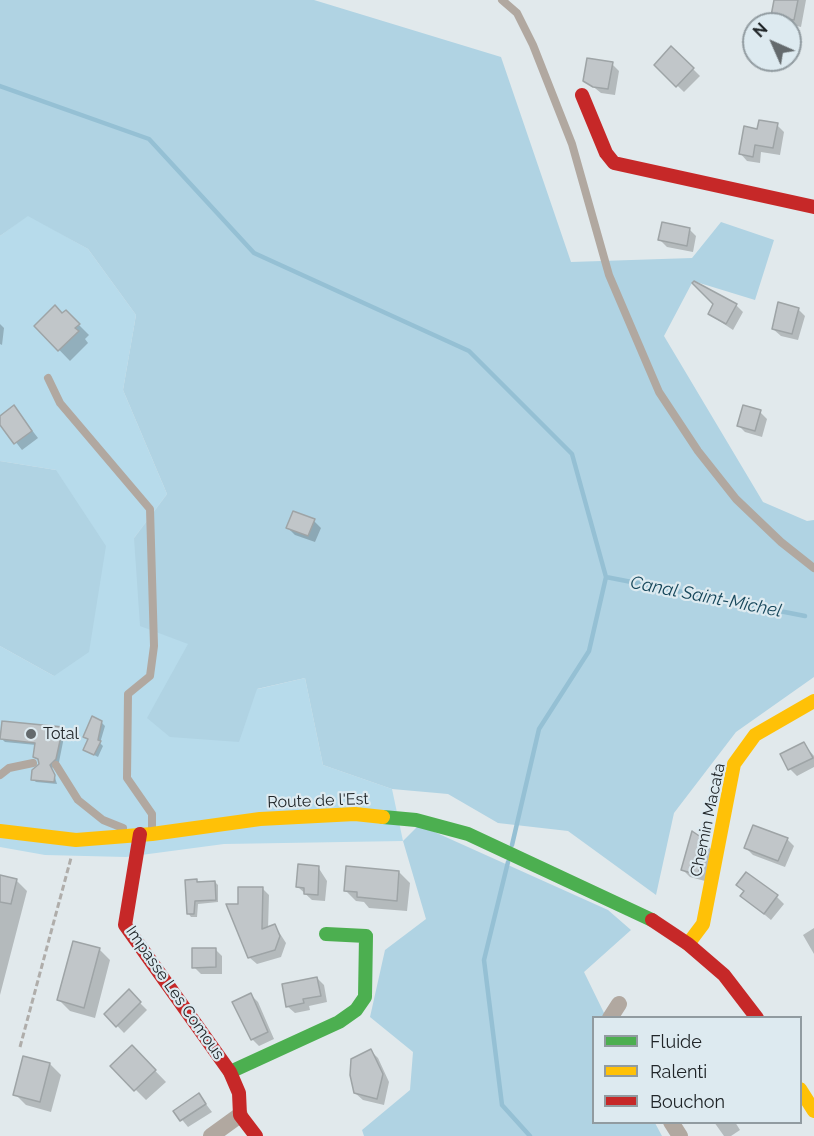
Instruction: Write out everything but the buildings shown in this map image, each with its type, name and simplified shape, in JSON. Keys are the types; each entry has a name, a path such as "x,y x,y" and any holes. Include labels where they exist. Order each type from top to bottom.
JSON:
{"street":[{"path":"582,95 606,153 614,163 814,207"},
{"name":"Chemin Macata","path":"688,944 703,924 734,764 755,735 814,701"},
{"name":"Route de l'Est","path":"0,831 35,833 76,840 146,834 260,819 355,814 416,820 468,834 653,920 688,944 724,975 756,1016"},
{"name":"Impasse Les Comous","path":"146,834 125,924 230,1072 239,1093 240,1115 256,1136"},
{"path":"230,1072 339,1022 361,1003 365,997 366,936 326,934"},
{"path":"802,1091 814,1111"},
{"path":"211,1136 240,1115"}],"lane":[{"path":"502,0 517,13 533,45 572,144 609,276 659,392 698,451 736,499 781,542 814,568"},
{"path":"48,378 60,403 150,509 154,646 150,676 128,694 127,778 152,814 146,834 103,820 78,800 56,765"},
{"path":"0,775 9,768 33,763"}],"path":[{"path":"20,1047 76,840"}],"shaded area":[{"path":"0,0 314,0 501,57 571,262 692,258 721,222 774,240 755,300 693,281 664,336 763,502 807,521 814,520 814,677 736,732 674,813 656,895 568,831 498,823 448,794 392,789 323,765 305,678 257,689 239,742 170,737 147,718 188,644 140,626 134,538 167,494 123,390 136,315 88,249 28,216 0,236"},
{"path":"28,215 88,249 136,315 123,390 167,494 134,538 188,643 258,689 305,678 323,765 392,789 403,841 224,844 126,857 45,855 0,847 0,646 54,676 56,470 0,461 0,236"},
{"path":"0,461 56,470 106,546 89,652 54,676 0,646"},
{"path":"419,825 608,910 631,930 584,972 606,1016 592,1016 592,1124 656,1124 662,1136 364,1136 362,1130 410,1090 413,1052 370,1017 385,950 426,919 403,841"}],"waterway":[{"path":"0,86 149,139 254,253 469,351 572,454 606,577 589,651 539,729 512,845"},
{"name":"Canal Saint-Michel","path":"606,577 805,616"},
{"path":"508,862 484,960 502,1105 530,1136"}],"traffic: fast":[{"path":"383,817 416,820 468,834 652,920"},
{"path":"230,1072 339,1022 356,1010 365,997 366,936 326,934"}],"traffic: slow":[{"path":"688,944 703,924 734,764 755,735 814,701"},
{"path":"0,831 76,840 152,834 260,819 355,814 383,817"},
{"path":"802,1092 814,1111"}],"traffic: jam":[{"path":"582,95 606,153 614,163 814,207"},
{"path":"140,834 125,925 230,1072 239,1093 240,1115 256,1136"},
{"path":"652,920 688,944 724,975 755,1016"}],"place":[{"name":"Total","path":"31,734"}]}
